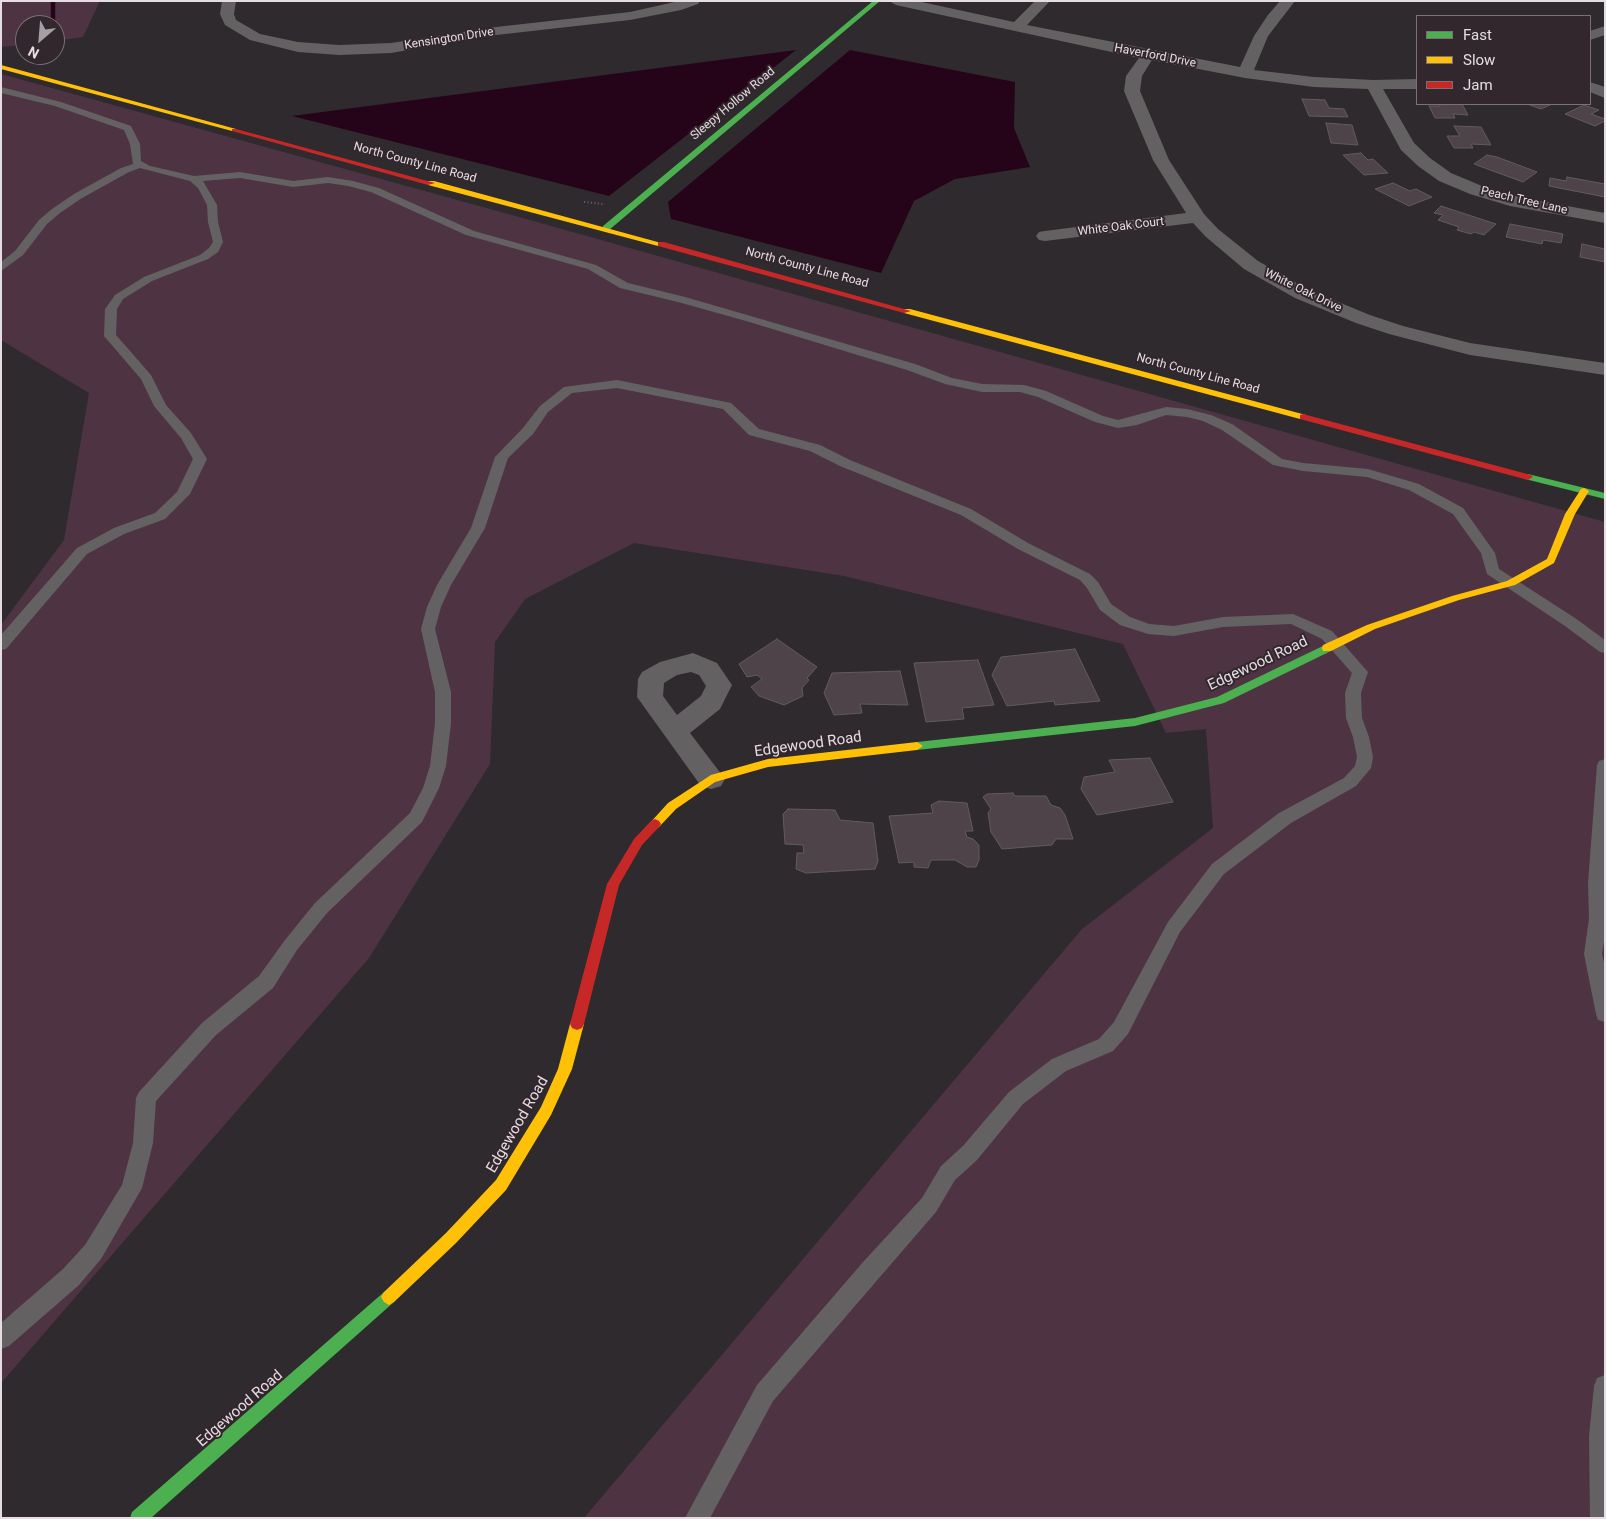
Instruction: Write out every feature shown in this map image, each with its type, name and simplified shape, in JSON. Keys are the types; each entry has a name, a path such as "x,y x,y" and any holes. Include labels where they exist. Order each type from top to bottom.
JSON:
{"street":[{"name":"Kensington Drive","path":"228,1 227,14 230,22 255,37 298,47 339,50 391,48 496,31 630,16 676,7 693,1"},
{"name":"Sleepy Hollow Road","path":"606,228 877,1"},
{"name":"Haverford Drive","path":"896,1 1148,55 1245,72 1314,82 1373,85 1416,84"},
{"path":"1018,26 1043,1"},
{"path":"1245,72 1261,36 1272,18 1288,1"},
{"path":"1591,36 1605,30"},
{"name":"White Oak Drive","path":"1148,55 1134,76 1132,91 1161,160 1198,217 1212,233 1251,265 1302,294 1363,319 1404,333 1470,349 1605,369"},
{"name":"North County Line Road","path":"1,67 606,228 1477,464 1605,496"},
{"name":"Peach Tree Lane","path":"1373,85 1407,146 1424,162 1445,177 1476,190 1516,202 1605,218"},
{"path":"1591,87 1605,93"},
{"name":"White Oak Court","path":"1045,236 1198,217"},
{"name":"Edgewood Road","path":"138,1518 396,1291 451,1238 501,1185 546,1111 565,1069 613,884 638,842 672,806 711,779 768,763 1135,722 1220,700 1371,627 1456,598 1511,583 1551,561 1570,514 1584,491"},
{"path":"674,731 711,779"}],"lane":[{"path":"1,90 58,104 128,128 136,144 136,162 147,168 194,178 240,175 293,184 333,180 349,183 374,190 470,233 592,267 624,286 681,299 911,367 949,381 982,388 1020,388 1042,394 1100,419 1118,424 1132,422 1166,411 1187,413 1207,418 1246,439 1259,451 1278,462 1303,468 1368,473 1414,487 1458,511 1488,553 1492,571 1605,648"},
{"path":"1,268 19,253 43,222 63,206 125,170 141,164"},
{"path":"1,646 82,551 119,531 160,516 183,494 200,459 186,436 160,406 147,378 110,336 111,308 119,298 148,279 204,257 214,250 218,242 213,222 212,205 202,186 194,178"},
{"path":"1,1338 71,1277 93,1252 132,1188 143,1143 146,1098 209,1029 266,982 291,945 321,908 416,817 431,788 438,766 443,723 444,692 428,629 434,607 478,528 502,457 528,431 544,409 568,390 617,384 726,406 754,432 815,448 845,464 966,512 1024,546 1085,577 1093,585 1105,607 1125,621 1148,629 1174,631 1223,622 1293,619 1327,636 1360,672 1353,693 1354,718 1362,737 1365,757 1363,768 1350,782 1285,818 1218,869 1174,927 1121,1028 1106,1045 1059,1065 1016,1098 970,1153 948,1173 930,1205 872,1268 765,1393 697,1518"},
{"path":"1605,765 1597,883 1598,919 1593,954 1605,1014"},
{"path":"1602,1518 1601,1436 1605,1386"}],"shaded area":[{"path":"1,1 100,1 83,37 65,40 65,15 15,15 15,46 1,47"},
{"path":"796,50 609,196 292,116"},
{"path":"850,50 1015,82 1014,128 1030,167 955,179 914,201 881,273 671,219 668,202"},
{"path":"1,74 537,222 1605,522 1605,1518 584,1518 1082,929 1213,828 1206,729 1166,733 1123,644 844,576 634,543 525,599 495,642 490,764 369,958 1,1383 1,625 64,540 89,393 1,340"}],"building":[{"path":"1302,99 1325,100 1329,108 1344,109 1348,117 1309,116"},
{"path":"1463,105 1468,115 1453,114 1455,118 1435,118 1429,106"},
{"path":"1530,105 1550,105 1541,109"},
{"path":"1584,105 1599,110 1591,114 1605,119 1605,121 1595,126 1565,114"},
{"path":"1326,123 1352,125 1358,145 1331,143"},
{"path":"1454,126 1481,127 1491,145 1471,144 1473,148 1454,148 1447,136 1460,136"},
{"path":"1361,153 1368,160 1373,159 1388,173 1364,175 1343,155"},
{"path":"1487,155 1537,172 1523,182 1474,164"},
{"path":"1567,177 1605,184 1605,197 1549,186 1550,178 1566,181"},
{"path":"1393,183 1410,191 1416,189 1432,197 1409,206 1375,189"},
{"path":"1441,206 1496,224 1484,235 1457,230 1459,227 1438,220 1443,215 1434,213"},
{"path":"1510,224 1563,234 1561,243 1543,240 1542,244 1506,237"},
{"path":"1582,244 1605,249 1605,262 1580,257"},
{"path":"777,639 817,667 807,678 809,680 802,688 803,696 784,705 759,696 751,687 762,679 757,675 747,677 739,664"},
{"path":"1075,649 1100,701 1055,705 1054,701 1007,706 992,675 1001,657"},
{"path":"978,660 994,705 962,708 964,719 926,722 914,663"},
{"path":"900,671 908,705 860,704 862,713 834,715 824,693 832,673"},
{"path":"1150,758 1173,802 1097,815 1081,789 1084,777 1115,772 1109,760"},
{"path":"1013,793 1015,796 1046,796 1051,805 1060,808 1065,815 1073,839 1056,839 1052,845 1002,849 991,832 988,813 991,809 983,797 987,794"},
{"path":"939,801 967,803 973,831 965,831 967,837 973,839 979,845 979,860 976,867 967,867 955,860 931,860 928,868 914,867 914,862 899,863 889,816 933,813 931,805"},
{"path":"788,809 835,810 840,820 873,823 878,861 875,869 806,873 796,869 797,853 804,853 803,845 785,844 783,814"}],"waterway":[{"path":"53,1 53,15"}],"traffic: fast":[{"path":"606,228 877,1"},
{"path":"1528,477 1605,496"},
{"path":"917,746 1135,722 1220,700 1327,648"},
{"path":"138,1518 389,1297"}],"traffic: slow":[{"path":"1,67 234,130"},
{"path":"431,183 661,244"},
{"path":"907,311 1303,417"},
{"path":"1327,648 1371,627 1456,598 1511,583 1551,561 1570,514 1584,491"},
{"path":"655,824 672,806 711,779 768,763 917,746"},
{"path":"389,1297 451,1238 501,1185 546,1111 565,1069 577,1024"}],"traffic: jam":[{"path":"234,130 431,183"},
{"path":"661,244 907,311"},
{"path":"1303,417 1528,477"},
{"path":"577,1024 613,884 638,842 655,824"}]}
